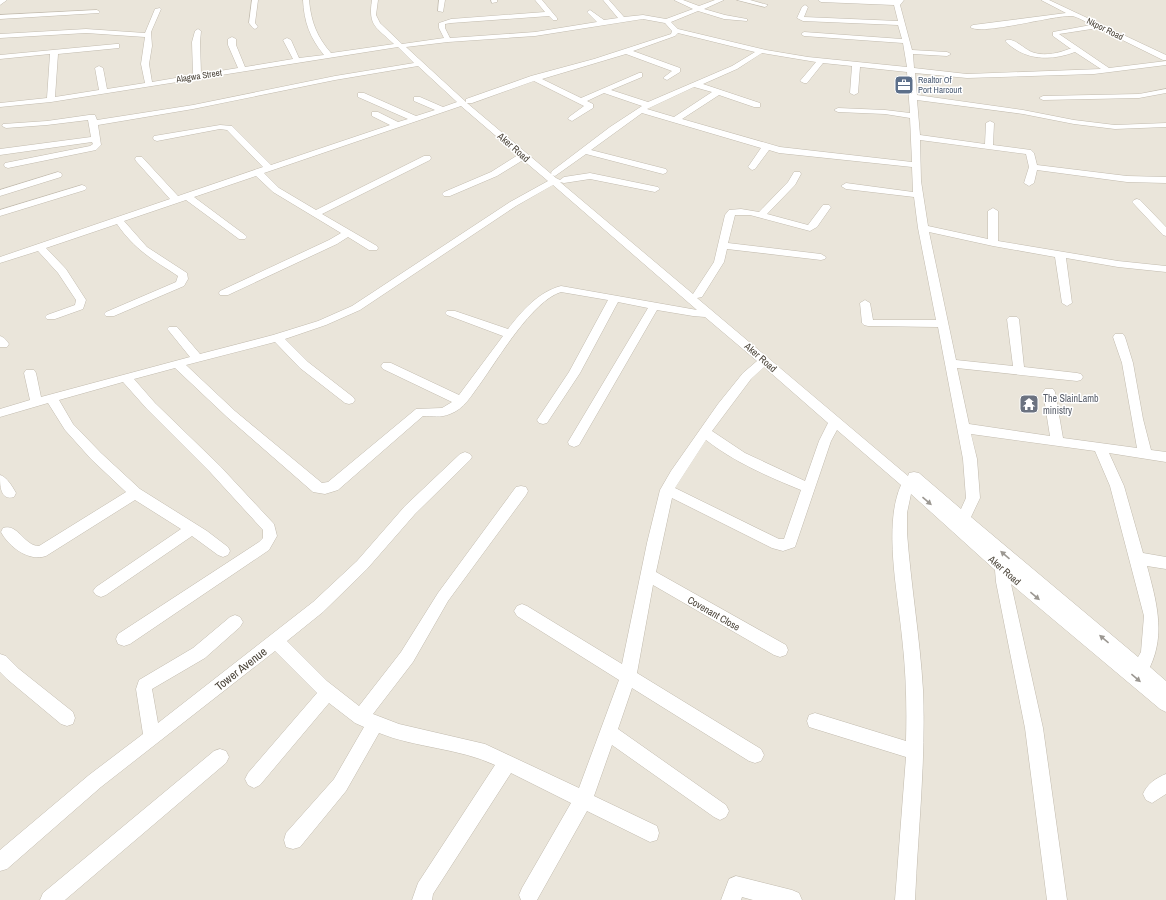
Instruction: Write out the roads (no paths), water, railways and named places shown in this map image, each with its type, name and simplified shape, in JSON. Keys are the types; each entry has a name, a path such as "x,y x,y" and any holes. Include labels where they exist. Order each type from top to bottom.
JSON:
{"street":[{"path":"0,3 4,0"},
{"path":"255,0 252,23 255,27"},
{"path":"306,0 308,23 319,45 329,56"},
{"name":"Aker Road","path":"375,0 373,10 374,19 524,155 558,178"},
{"name":"Aker Road","path":"380,0 378,10 380,19 419,64 558,178 764,361 801,387 835,421 1002,568 1166,704"},
{"path":"441,11 442,0"},
{"path":"538,0 564,29"},
{"path":"606,0 622,19"},
{"path":"677,0 724,17 745,20"},
{"path":"721,0 667,21 676,31 761,51 821,60 967,76 1109,70 1166,63"},
{"path":"740,0 765,5"},
{"path":"821,0 900,2 897,6 912,70 918,195 923,228 970,459 973,498 963,520"},
{"name":"Nkpor Road","path":"1044,0 1166,58"},
{"path":"805,8 800,18 803,19 901,23"},
{"path":"149,84 145,64 148,35 158,9"},
{"path":"0,17 97,12"},
{"path":"590,12 602,22"},
{"path":"448,40 442,28 442,23 551,14"},
{"path":"973,27 1073,14"},
{"name":"Alagwa Street","path":"0,105 51,100 402,45 535,34 602,22 643,17 667,21"},
{"path":"1099,26 1055,34 1058,38 1109,70"},
{"path":"0,36 86,31 148,35"},
{"path":"0,260 443,110 492,91 626,51 673,35 676,31"},
{"path":"197,76 196,42 198,32"},
{"path":"113,55 123,34"},
{"path":"804,34 906,41"},
{"path":"232,39 232,45 242,70"},
{"path":"287,40 297,61"},
{"path":"1009,41 1031,55 1036,56 1063,54 1076,49"},
{"path":"0,57 116,46"},
{"path":"626,51 677,70 667,78"},
{"path":"0,414 36,402 126,377 277,338 322,323 356,308 500,212 558,178 586,151 644,108 742,64 761,51"},
{"path":"51,100 54,52"},
{"path":"909,52 947,54"},
{"path":"804,81 821,60"},
{"path":"93,123 193,107 328,80 419,64"},
{"path":"854,93 856,64"},
{"path":"99,68 103,91"},
{"path":"581,101 639,75"},
{"path":"534,78 590,106 572,119"},
{"path":"696,84 757,105"},
{"path":"605,91 675,120 767,146 798,153 916,165"},
{"path":"1043,98 1139,96 1166,91"},
{"path":"675,120 718,92"},
{"path":"361,95 416,119"},
{"path":"914,97 1023,112 1074,122 1115,127 1166,125"},
{"path":"417,99 443,110"},
{"path":"838,110 885,112 915,116"},
{"path":"375,114 397,125"},
{"path":"6,126 47,123 92,117 97,145 94,148 8,164"},
{"path":"990,122 990,147"},
{"path":"157,138 220,127 229,128 270,169"},
{"path":"916,137 1029,153 1033,167 1029,183"},
{"path":"0,152 96,139"},
{"path":"752,167 767,146"},
{"path":"586,151 618,158 663,171"},
{"path":"447,194 494,174 524,155"},
{"path":"314,214 427,158"},
{"path":"139,160 177,201"},
{"path":"1033,167 1127,179 1166,180"},
{"path":"258,173 276,190 373,248"},
{"path":"761,215 792,183 797,174"},
{"path":"0,193 58,175"},
{"path":"558,178 590,176 655,189"},
{"path":"846,186 918,195"},
{"path":"0,213 82,188"},
{"path":"188,197 242,237"},
{"name":"Aker Road","path":"581,200 698,295 801,387 963,520 1166,691"},
{"path":"1137,202 1166,233"},
{"path":"698,295 718,262 732,212 738,211 761,215 810,228 814,225 826,207"},
{"path":"993,211 993,242"},
{"path":"110,314 180,284 183,279 183,275 143,249 128,233 119,220"},
{"path":"923,228 1060,254 1118,264 1166,270"},
{"path":"224,293 333,242 348,233"},
{"path":"722,245 821,257"},
{"path":"39,246 62,271 81,300 78,307 51,317"},
{"path":"1060,254 1067,303"},
{"path":"178,364 231,414 318,488 325,489 332,486 420,412 445,413 450,410 460,401 526,313 551,292 561,289 693,313 711,314"},
{"path":"543,420 574,373 615,298"},
{"path":"866,303 868,323 942,324"},
{"path":"574,442 654,306"},
{"path":"451,312 510,334"},
{"path":"1013,319 1020,371"},
{"path":"173,329 198,359"},
{"path":"1119,337 1125,350 1129,367 1135,408 1145,454"},
{"path":"277,338 304,365 349,400"},
{"path":"529,895 584,799 628,676 667,490 676,474 722,407 747,376 764,361"},
{"path":"950,363 1077,377"},
{"path":"387,366 460,401"},
{"path":"30,373 36,402"},
{"path":"124,639 264,546 270,540 271,534 269,528 215,469 151,406 126,377"},
{"path":"1048,392 1057,441"},
{"path":"51,398 69,427 96,456 135,493 223,551"},
{"path":"667,490 768,540 783,545 790,543 825,441 835,421"},
{"path":"963,428 1166,457"},
{"path":"705,432 714,440 780,476 809,488"},
{"path":"1099,447 1116,486 1152,616 1149,652 1140,669"},
{"name":"Tower Avenue","path":"0,862 95,781 318,607 356,570 410,510 465,458"},
{"path":"0,480 9,493"},
{"path":"905,900 915,752 914,677 905,606 899,528 899,506 903,493 908,484"},
{"path":"293,840 340,785 368,720 443,598 521,491"},
{"path":"8,532 29,551 35,553 41,552 135,493"},
{"path":"101,591 191,529"},
{"path":"1137,558 1166,563"},
{"path":"1002,568 1003,582 1034,728 1057,900"},
{"name":"Covenant Close","path":"648,575 780,650"},
{"path":"522,611 755,755"},
{"path":"152,737 144,689 145,685 199,653 235,622"},
{"path":"276,641 328,692 368,720 424,738 483,751 584,799 650,833"},
{"path":"0,661 13,674 68,718"},
{"path":"254,779 328,692"},
{"path":"815,721 915,752"},
{"path":"608,732 720,812"},
{"path":"50,900 220,757"},
{"path":"422,900 425,890 501,772 509,763"},
{"path":"731,900 733,890 736,886 792,900"}],"place":[{"name":"Realtor Of Port Harcourt","path":"904,85"},
{"name":"The SlainLamb ministry","path":"1029,404"}]}
